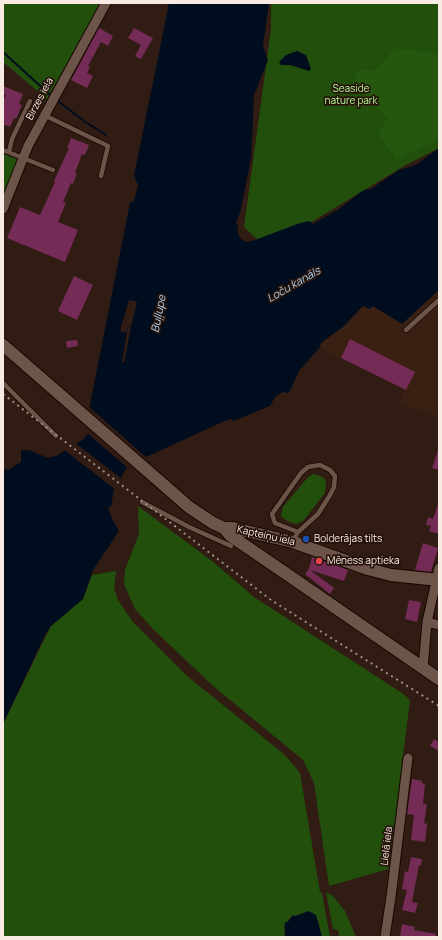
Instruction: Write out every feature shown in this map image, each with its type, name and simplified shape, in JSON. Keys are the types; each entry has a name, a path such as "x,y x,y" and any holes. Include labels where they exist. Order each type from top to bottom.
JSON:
{"street":[{"name":"Birzes iela","path":"3,209 23,158 44,115 106,3"},
{"name":"Kapteiņu iela","path":"3,345 189,508 224,528 295,537 368,569 391,575 437,580"},
{"path":"224,528 231,536 439,679"},
{"path":"423,668 427,622 439,568"},
{"path":"427,622 439,625"},
{"name":"Lielā iela","path":"385,937 392,897 408,758"}],"lane":[{"path":"9,152 12,139 30,101"},
{"path":"44,115 108,146 101,176"},
{"path":"3,150 53,170"},
{"path":"406,330 438,303"},
{"path":"3,383 56,436"},
{"path":"320,465 330,470 335,476 334,487 318,514 295,537 275,523 272,514 301,473 308,467 320,465"},
{"path":"142,502 189,527 231,546"}],"shaded area":[{"path":"439,290 439,412 437,416 399,403 405,390 320,347 321,343 344,326 363,305 373,306 402,324"}],"green space":[{"path":"3,3 101,3 47,99 3,62"},
{"name":"Seaside nature park","path":"271,3 439,3 439,148 404,166 280,241 262,244 244,227 271,29"},
{"path":"395,48 439,54 439,140 396,159 378,134 387,119 354,82 360,69 376,71"},
{"path":"3,154 18,159 3,196"},
{"path":"313,474 323,477 326,482 325,493 303,521 296,524 287,521 281,516 283,507 308,477"},
{"path":"138,506 212,561 254,597 402,693 410,700 389,869 329,886 314,783 303,760 212,685 153,629 135,609 124,584 125,570 139,534"},
{"path":"116,571 114,588 118,600 132,621 187,676 285,755 300,773 320,892 322,893 330,937 322,937 318,921 300,915 290,918 284,926 285,937 3,937 3,724 51,626 83,599 92,575"},
{"path":"326,892 333,896 345,911 356,937 339,937 338,930 333,929"}],"water":[{"path":"169,3 269,3 263,46 268,60 254,95 251,159 240,213 236,222 241,239 247,242 300,223 310,221 313,224 339,209 362,191 371,189 399,170 416,165 439,148 439,290 402,324 373,306 370,309 363,306 344,326 321,343 320,347 299,371 289,393 283,392 275,397 270,406 233,421 231,419 222,422 144,458 127,468 114,488 111,507 108,507 112,519 119,531 93,570 83,599 51,626 46,633 3,724 3,468 8,470 21,462 21,450 29,450 48,458 56,456 84,439 90,431 86,425 130,203 134,201 138,185 134,176"},
{"path":"297,51 306,55 311,69 309,71 290,65 281,65 279,62 286,55"},
{"path":"309,911 316,915 322,937 285,937 285,922 288,922 293,915 295,916"}],"pier":[{"path":"129,300 137,302 131,326 128,326 126,333 120,331"},
{"path":"128,327 131,327 124,363 122,362"},
{"path":"88,406 148,459 129,469 86,432 88,429 84,425"},
{"path":"74,442 122,479 116,490 63,449"}],"building":[{"path":"99,28 113,36 108,46 101,42 88,66 90,67 87,73 93,76 87,88 71,80"},
{"path":"134,28 153,38 141,59 135,56 141,45 128,38"},
{"path":"3,86 23,94 19,104 22,105 16,119 14,118 10,127 3,124 3,101 6,95 3,94"},
{"path":"71,138 89,145 85,155 82,154 75,173 77,173 73,184 71,183 63,202 66,203 58,222 78,230 65,262 7,238 20,207 40,215 69,148 67,148"},
{"path":"74,276 93,285 77,320 58,311"},
{"path":"350,339 415,372 406,390 341,358"},
{"path":"77,340 78,346 67,348 66,341"},
{"path":"439,450 439,470 432,468"},
{"path":"438,504 439,534 429,531 431,526 426,525 428,517 433,519"},
{"path":"423,543 438,548 431,572 415,570"},
{"path":"312,557 348,570 344,581 310,570 334,588 330,594 305,574 309,569"},
{"path":"409,600 421,602 417,622 405,619"},
{"path":"434,739 439,742 439,751 430,746"},
{"path":"412,779 422,781 422,783 425,784 423,804 427,804 424,823 427,824 425,842 411,840 414,815 407,814"},
{"path":"411,857 422,859 421,866 419,865 412,902 418,903 415,913 402,910 407,890 402,889 405,871 408,872"},
{"path":"402,924 415,927 414,930 436,934 435,937 400,937"}],"waterway":[{"path":"3,52 49,94"},
{"path":"58,101 84,121 106,135"}],"railway":[{"path":"3,394 271,600 439,706"}],"place":[{"name":"Bolderājas tilts","path":"306,539"},
{"name":"Mēness aptieka","path":"319,561"}],"water label":[{"name":"Loču kanāls","path":"294,285"},
{"name":"Buļļupe","path":"159,314"}]}
